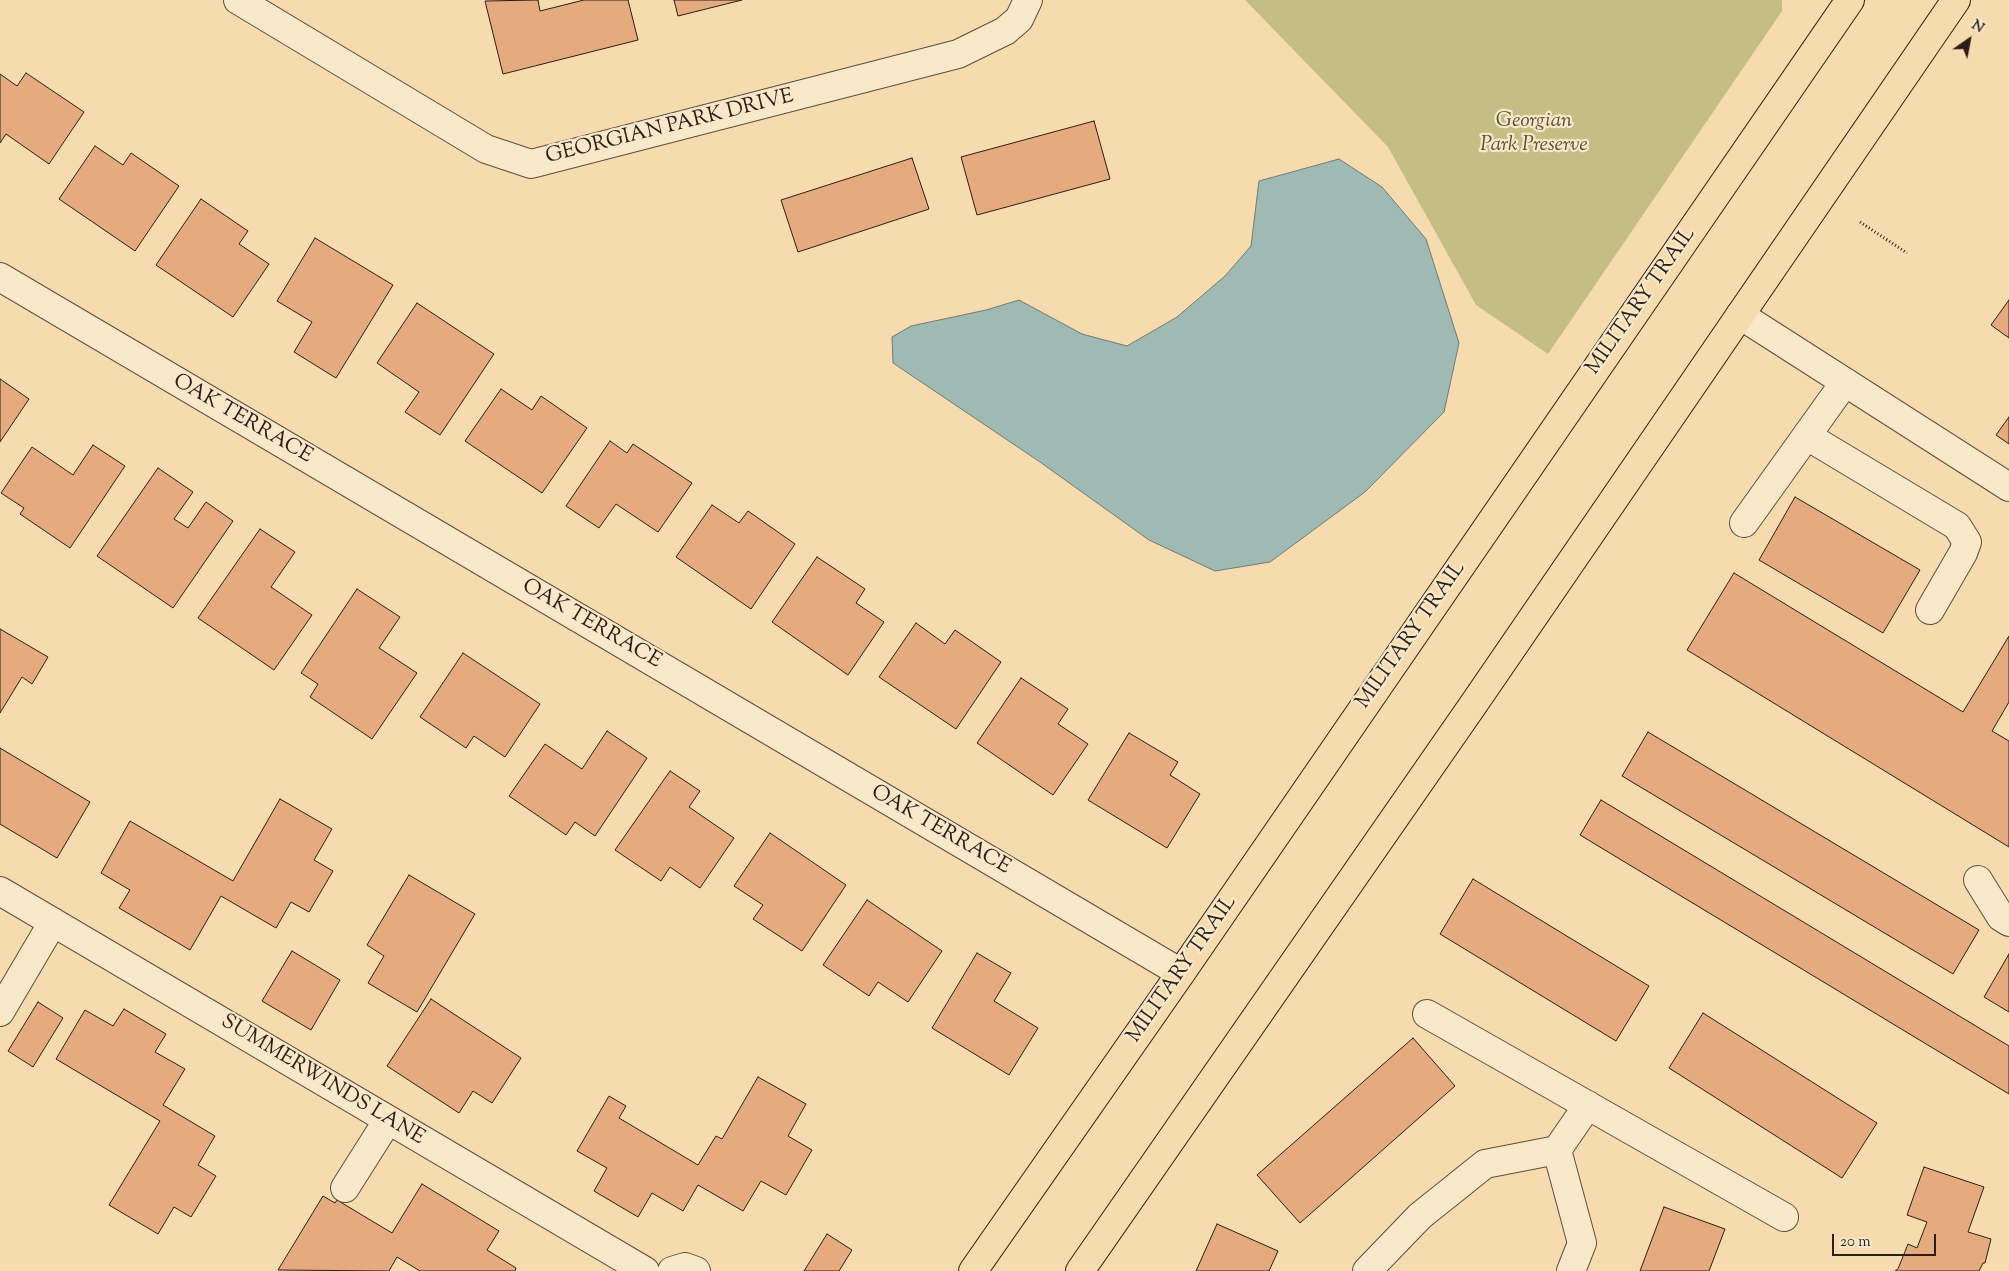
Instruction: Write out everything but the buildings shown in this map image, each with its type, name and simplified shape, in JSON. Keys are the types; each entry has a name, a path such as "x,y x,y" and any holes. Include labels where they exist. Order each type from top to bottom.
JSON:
{"main road":[{"name":"MILITARY TRAIL","path":"973,1271 1181,973 1850,0"},
{"path":"1080,1271 1956,0"}],"street":[{"name":"GEORGIAN PARK DRIVE","path":"238,0 486,149 530,164 958,54 1005,31 1019,19 1028,0"},
{"name":"OAK TERRACE","path":"0,277 1181,973"},
{"path":"1740,315 2009,487"},
{"path":"1744,523 1846,382"},
{"path":"1807,436 1957,526 1967,542 1963,553 1930,610"},
{"path":"1978,880 2001,917 2009,922"},
{"name":"SUMMERWINDS LANE","path":"0,891 645,1271"},
{"path":"0,1012 53,922"},
{"path":"1427,1014 1784,1217"},
{"path":"1367,1271 1420,1216 1485,1164 1557,1150 1588,1105"},
{"path":"345,1188 388,1120"},
{"path":"1557,1150 1582,1243 1571,1271"},
{"path":"672,1271 685,1267 696,1271"}],"path":[{"path":"1860,222 1907,253"}],"green space":[{"name":"Georgian Park Preserve","path":"1245,0 1782,0 1782,11 1548,354 1476,305 1388,147"}],"water":[{"path":"1339,159 1382,187 1426,239 1459,343 1444,412 1365,492 1270,562 1215,571 1149,540 1040,462 893,363 892,337 911,326 986,310 1019,300 1082,334 1127,346 1177,317 1225,276 1251,246 1259,181"}]}
